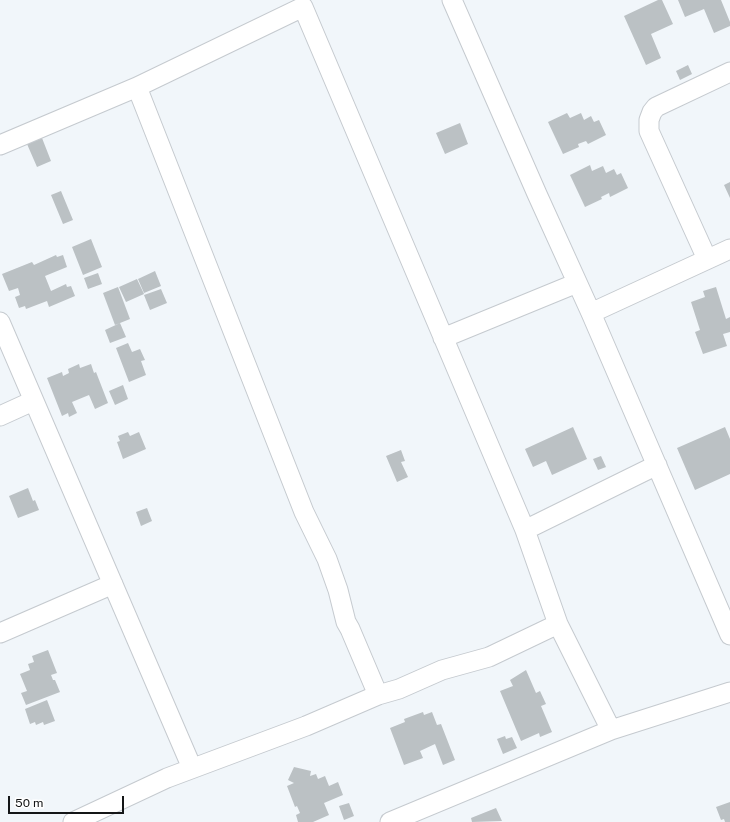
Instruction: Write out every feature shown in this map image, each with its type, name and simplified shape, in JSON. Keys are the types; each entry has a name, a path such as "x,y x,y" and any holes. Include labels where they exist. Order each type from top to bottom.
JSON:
{"street":[{"path":"452,0 591,313 730,635"},
{"path":"0,145 137,87 303,7 524,530 558,624 611,730"},
{"path":"707,259 649,131 649,120 656,107 730,72"},
{"path":"137,87 304,512 327,559 338,590 346,622 378,695"},
{"path":"591,313 730,249"},
{"path":"443,338 577,283"},
{"path":"0,322 192,768"},
{"path":"0,416 33,401"},
{"path":"524,530 657,465"},
{"path":"0,633 113,584"},
{"path":"75,822 167,778 248,749 378,695 399,689 442,670 489,657 558,624"},
{"path":"390,822 611,730 730,692"}],"building":[{"path":"658,0 662,0 673,24 651,34 661,58 646,65 624,16"},
{"path":"678,0 721,0 730,22 730,26 714,33 704,9 685,17"},
{"path":"688,65 692,74 680,80 676,71"},
{"path":"567,113 570,118 581,113 584,120 591,116 594,122 599,120 606,135 588,144 586,141 578,144 579,147 563,154 548,122"},
{"path":"460,123 468,144 445,154 436,133"},
{"path":"42,138 51,161 37,167 27,144"},
{"path":"590,165 592,171 603,166 606,173 614,169 617,175 621,173 628,188 610,197 609,193 601,197 602,199 585,207 570,175"},
{"path":"730,182 730,198 724,185"},
{"path":"61,191 73,220 63,224 51,195"},
{"path":"91,239 102,267 83,275 72,247"},
{"path":"56,255 57,257 63,255 67,267 45,276 51,291 66,284 67,287 71,286 75,296 49,307 47,301 26,309 25,306 19,308 15,297 20,295 18,288 9,291 2,274 32,262 34,265"},
{"path":"155,271 161,286 144,293 138,279"},
{"path":"98,273 102,284 88,289 84,278"},
{"path":"137,279 144,294 126,302 119,287"},
{"path":"118,287 130,319 115,325 103,293"},
{"path":"716,287 726,319 730,317 730,332 723,334 727,346 703,354 695,332 700,330 691,302 705,297 703,291"},
{"path":"161,289 167,303 150,310 144,295"},
{"path":"120,323 126,337 110,343 105,330"},
{"path":"128,343 132,352 140,349 145,360 141,361 146,375 129,382 116,348"},
{"path":"79,364 80,368 91,364 94,373 96,372 108,403 95,409 89,395 72,402 77,413 69,417 68,413 62,416 47,378 62,372 63,376 69,373 68,369"},
{"path":"123,385 128,399 115,405 109,391"},
{"path":"573,427 587,459 552,475 546,461 533,467 525,449"},
{"path":"725,427 730,439 730,474 695,490 677,448"},
{"path":"128,432 130,436 139,432 146,449 123,459 117,442 120,441 118,436"},
{"path":"401,450 405,461 401,462 408,477 397,482 386,456"},
{"path":"601,456 606,467 598,470 593,459"},
{"path":"28,488 33,501 35,500 39,510 18,518 9,496"},
{"path":"147,508 152,521 141,526 136,512"},
{"path":"48,650 57,673 51,675 60,692 26,705 21,693 27,691 20,674 30,670 28,664 34,662 32,656"},
{"path":"526,670 536,693 540,691 546,704 541,706 552,732 540,737 539,733 521,741 500,691 513,686 510,680"},
{"path":"47,700 55,721 44,725 43,722 36,725 35,722 30,724 25,709"},
{"path":"423,712 424,715 432,712 437,725 441,724 455,760 443,765 435,744 420,751 423,758 404,765 390,728 405,722 404,719"},
{"path":"505,736 506,739 512,737 517,748 503,754 497,739"},
{"path":"294,767 311,771 310,776 316,774 318,779 325,776 329,786 338,782 343,795 324,803 329,815 313,822 298,822 296,815 300,813 297,806 295,807 287,786 294,783 288,780"},
{"path":"730,802 730,822 725,822 724,819 721,820 716,807"},
{"path":"349,803 354,816 344,820 339,806"},
{"path":"496,808 502,821 472,822 471,818"}]}
